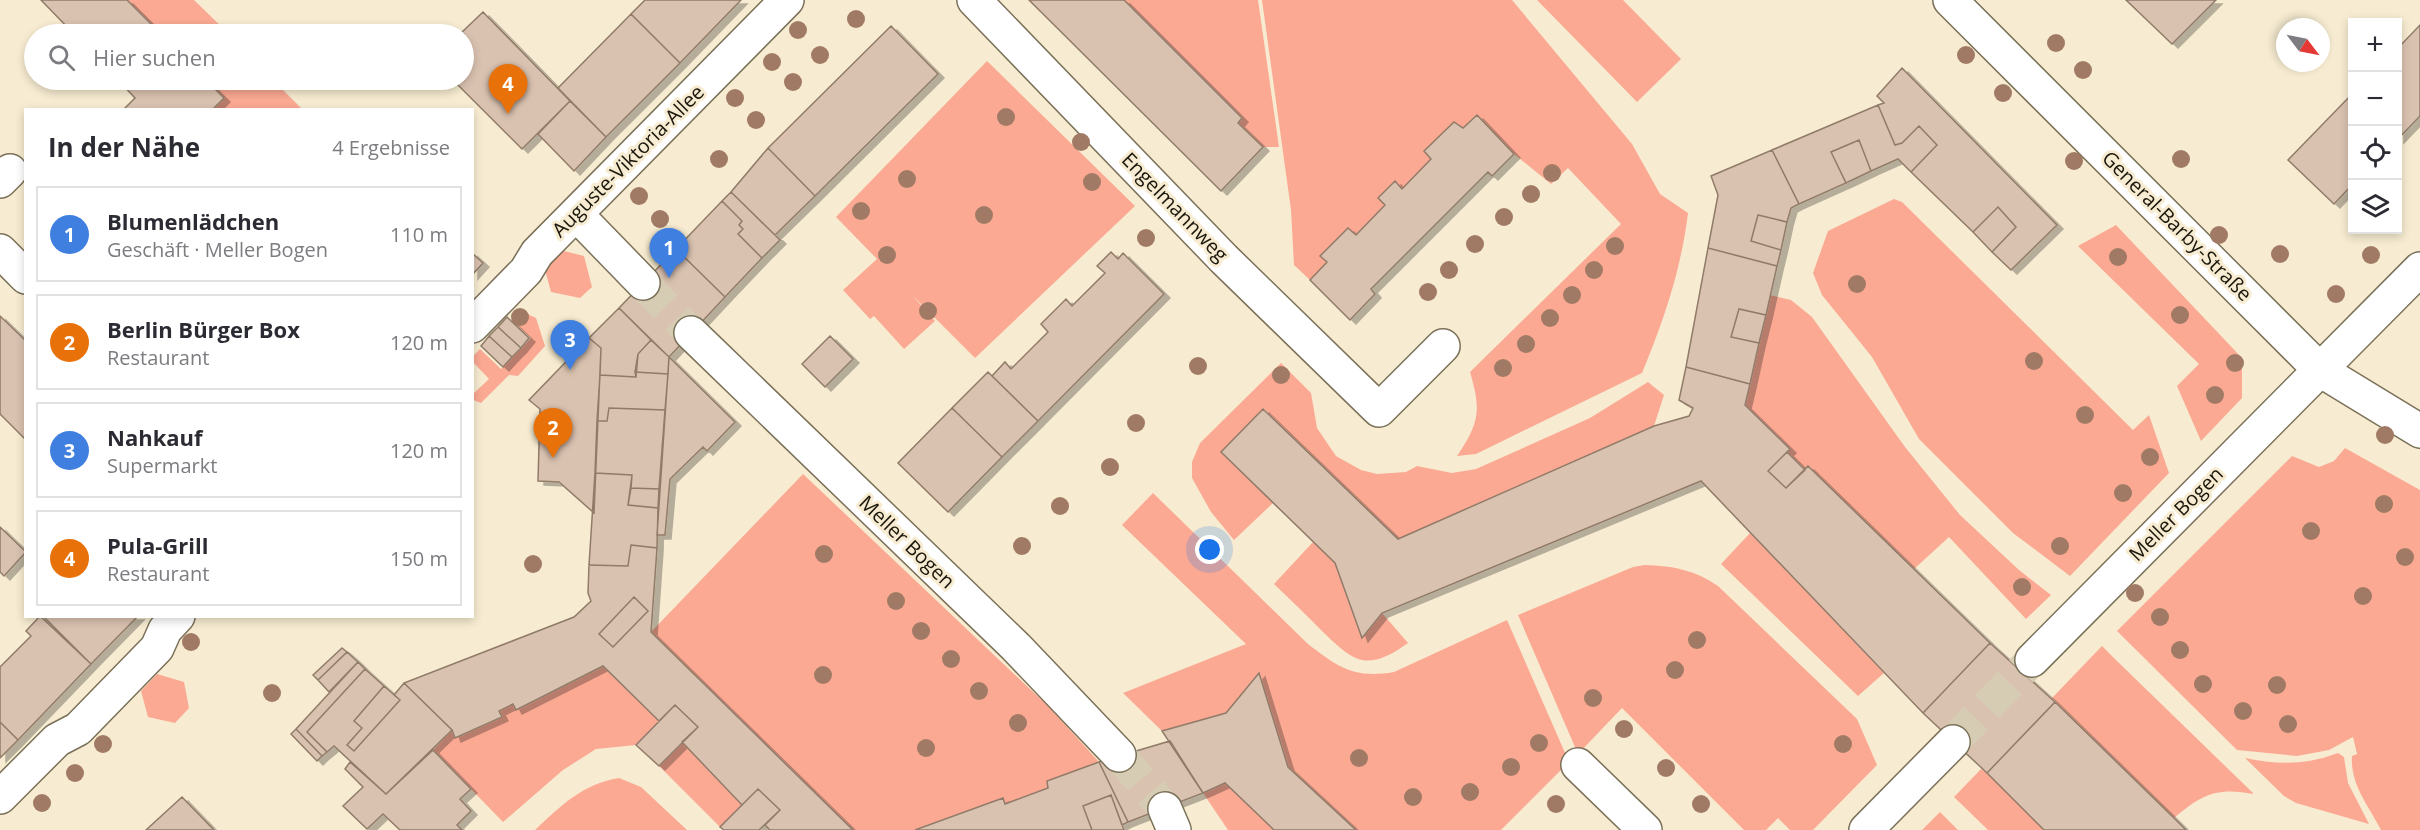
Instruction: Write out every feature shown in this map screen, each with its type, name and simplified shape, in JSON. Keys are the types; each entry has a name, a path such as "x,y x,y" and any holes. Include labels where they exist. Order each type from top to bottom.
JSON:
{"street":[{"name":"Auguste-Viktoria-Allee","path":"474,324 526,271 537,253 787,0"},
{"name":"Engelmannweg","path":"974,0 1216,267 1288,338 1379,410 1443,346"},
{"name":"General-Barby-Straße","path":"1950,0 2320,370 2420,431"},
{"path":"576,214 643,283"},
{"path":"0,251 24,275"},
{"name":"Meller Bogen","path":"2032,660 2420,268"},
{"name":"Meller Bogen","path":"691,333 1016,647 1119,755"},
{"path":"0,797 57,740 78,729 110,697 157,648 165,630 176,618"},
{"path":"1866,830 1953,742"},
{"path":"1578,765 1645,830"}],"shaded area":[{"path":"127,0 194,0 219,24 151,24"},
{"path":"1124,0 1258,0 1279,147 1263,147 1238,123 1241,118"},
{"path":"1262,0 1512,0 1632,144 1660,194 1688,213 1671,294 1642,373 1476,454 1457,456 1470,434 1476,416 1476,396 1470,372 1621,224 1568,168 1551,184 1514,154 1477,115 1463,128 1454,122 1425,151 1431,159 1402,189 1394,182 1378,198 1385,205 1356,235 1348,228 1321,255 1327,262 1310,280 1294,265 1291,210"},
{"path":"1537,0 1623,0 1681,59 1637,102"},
{"path":"987,61 1135,206 975,358 912,295 935,321 904,349 874,316 870,319 843,290 877,259 836,217"},
{"path":"215,90 283,90 301,108 213,108 223,98"},
{"path":"1894,199 1902,202 2133,430 2149,415 2169,473 2070,576 2013,533 1919,439 1872,357 1822,295 1813,273 1828,231"},
{"path":"2116,225 2242,358 2242,398 2201,441 2177,386 2199,364 2078,246"},
{"path":"560,250 584,256 592,287 580,298 551,292 544,266"},
{"path":"1770,295 1791,300 1812,317 1905,447 1960,515 2019,570 2051,595 2026,619 1949,537 1914,569 1787,452 1790,449 1745,405"},
{"path":"521,311 536,318 545,346 518,376 509,375 481,403 474,400 474,393 489,379 474,363 474,355 480,349 501,369 531,338 512,321"},
{"path":"1281,363 1311,393 1317,428 1336,456 1361,470 1377,474 1406,472 1417,466 1452,473 1476,469 1590,418 1648,382 1664,395 1654,426 1398,539 1264,409 1221,452 1273,503 1234,540 1211,512 1192,478 1192,462 1200,443"},
{"path":"2345,448 2420,490 2420,830 2381,830 2357,786 2352,767 2352,756 2357,754 2353,737 2329,750 2297,756 2237,750 2117,631 2292,456 2319,467 2334,461"},
{"path":"803,474 1049,707 1099,762 1047,781 1048,788 1005,804 1003,798 915,830 853,830 651,632"},
{"path":"1153,493 1308,644 1328,659 1347,669 1368,674 1394,672 1507,620 1569,762 1501,830 1356,830 1288,767 1259,673 1226,713 1162,731 1123,693 1246,644 1122,525"},
{"path":"1750,533 1884,673 1858,696 1721,564"},
{"path":"1313,542 1335,563 1362,637 1382,613 1408,643 1381,658 1371,661 1361,660 1332,641 1274,584"},
{"path":"1645,565 1683,570 1701,576 1718,586 1857,719 1877,765 1813,830 1790,830 1778,818 1766,830 1744,830 1622,708 1578,754 1518,615 1633,567"},
{"path":"2102,646 2254,794 2230,791 2211,794 2193,803 2174,818 2052,698"},
{"path":"603,666 659,721 636,745 596,749 563,770 503,822 433,750 452,730 456,738 502,717 499,711 513,704 516,710"},
{"path":"157,674 184,682 189,708 175,723 148,717 141,691"},
{"path":"682,742 742,805 720,827 659,766"},
{"path":"2338,753 2344,757 2348,783 2369,824 2296,803 2284,796 2245,758 2292,763 2315,760"},
{"path":"1981,769 2044,830 1988,830 1954,797"},
{"path":"619,778 641,787 687,830 535,830 573,797 594,785"},
{"path":"1225,783 1274,830 1228,830 1203,793"},
{"path":"1940,812 1958,830 1922,830"}],"building":[{"path":"41,0 127,0 151,24 64,24"},
{"path":"645,0 741,0 680,63 631,14"},
{"path":"1029,0 1124,0 1242,118 1238,123 1263,147 1221,191"},
{"path":"2126,0 2216,0 2172,44"},
{"path":"483,12 570,101 522,149 463,90 474,90 474,24 470,24"},
{"path":"631,14 680,63 606,137 558,88"},
{"path":"2420,25 2420,116 2402,135 2402,72 2402,44"},
{"path":"891,26 938,74 815,196 768,148"},
{"path":"1902,68 2057,225 2011,270 1992,252 2016,227 1998,207 1973,232 1911,172 1937,145 1919,126 1902,143 1895,145 1878,105 1884,103 1877,96"},
{"path":"127,90 216,90 224,98 214,108 125,108 135,98"},
{"path":"2348,98 2348,189 2334,204 2288,160"},
{"path":"570,101 606,137 574,171 538,134"},
{"path":"1878,105 1895,145 1902,143 1919,126 1937,145 1911,172 1898,159 1871,171 1859,140 1831,152 1846,183 1799,204 1772,150"},
{"path":"1477,115 1514,154 1492,176 1488,172 1371,289 1375,294 1350,320 1310,280 1327,262 1320,256 1348,228 1356,235 1385,205 1378,198 1395,181 1402,189 1431,159 1424,151 1454,122 1463,128"},
{"path":"1859,140 1871,171 1846,183 1831,152"},
{"path":"768,148 815,196 775,235 731,192"},
{"path":"1772,150 1799,204 1791,208 1787,222 1758,215 1751,241 1781,250 1777,266 1708,248 1718,195 1711,176"},
{"path":"731,192 780,240 762,258 738,234 743,229 739,225 742,221 722,201"},
{"path":"722,201 742,221 739,225 743,229 738,234 762,258 725,297 676,249"},
{"path":"1998,207 2016,227 1992,252 1973,232"},
{"path":"1758,215 1787,222 1781,250 1751,241"},
{"path":"1708,248 1777,266 1766,315 1739,309 1731,337 1759,343 1750,384 1686,367"},
{"path":"676,249 725,297 669,357 619,308"},
{"path":"1111,252 1118,259 1123,253 1164,294 1038,421 992,376 1005,362 1011,369 1048,332 1041,324 1066,299 1072,306 1105,273 1097,266"},
{"path":"474,255 483,263 474,273"},
{"path":"619,308 651,340 638,354 636,377 600,375 601,348 589,338"},
{"path":"1739,309 1766,315 1759,343 1731,337"},
{"path":"0,316 24,339 24,438 0,414"},
{"path":"507,317 529,338 521,348 498,327"},
{"path":"498,327 521,348 512,357 489,336"},
{"path":"489,336 512,357 503,367 481,346"},
{"path":"830,336 853,359 825,387 802,364"},
{"path":"589,338 601,348 594,513 559,482 538,481 540,409 529,400"},
{"path":"651,340 669,357 668,374 635,372 638,354"},
{"path":"669,357 735,422 707,451 703,447 670,479 665,535 657,535"},
{"path":"1686,367 1750,384 1745,405 1790,449 1768,471 1786,488 1808,466 1990,643 1923,713 1701,481 1382,613 1362,638 1335,563 1221,452 1263,409 1398,539 1654,426 1689,416 1693,408 1679,400"},
{"path":"635,372 668,374 665,410 609,408 607,421 597,421 600,375 636,377"},
{"path":"988,372 1038,421 1002,457 952,408"},
{"path":"609,408 665,410 659,489 631,488 632,475 595,473 597,421 607,421"},
{"path":"952,408 1002,457 948,512 898,463"},
{"path":"1787,452 1805,470 1786,488 1768,471"},
{"path":"595,473 632,475 628,505 658,508 657,548 631,545 628,566 589,565"},
{"path":"631,488 659,489 658,508 628,505"},
{"path":"0,527 24,550 24,554 4,576 0,572"},
{"path":"631,545 657,548 651,632 853,830 770,830 765,825 780,810 758,789 742,805 682,742 698,727 675,705 659,721 603,666 516,710 513,704 499,711 502,717 455,738 452,730 404,683 574,617 591,601 588,593 589,565 628,566"},
{"path":"634,597 648,611 613,647 599,634"},
{"path":"38,618 42,618 91,664 18,740 0,722 0,667 31,636 26,631"},
{"path":"45,618 136,618 91,664"},
{"path":"1990,643 2055,702 1987,773 1923,713"},
{"path":"342,648 347,652 318,680 313,675"},
{"path":"347,652 358,662 329,692 318,680"},
{"path":"358,662 365,669 307,732 327,752 322,756 296,729"},
{"path":"365,669 384,686 354,721 362,728 347,745 354,751 400,700 394,695 404,683 452,730 386,794 334,746 327,752 307,732"},
{"path":"1259,673 1288,767 1356,830 1274,830 1225,783 1203,793 1162,731 1226,713"},
{"path":"384,686 400,700 354,751 347,745 362,728 354,721"},
{"path":"2055,702 2186,830 2044,830 1987,773"},
{"path":"675,705 698,727 659,766 636,745"},
{"path":"0,722 18,740 0,758"},
{"path":"296,729 322,756 317,761 291,734"},
{"path":"1170,741 1203,793 1128,822 1099,762"},
{"path":"433,750 471,789 460,799 471,811 457,825 462,830 400,830 383,814 367,829 343,806 363,787 345,769 350,762 386,794"},
{"path":"1099,762 1128,822 1122,825 1111,795 1083,806 1092,830 915,830 1003,798 1005,804 1048,788 1047,781"},
{"path":"758,789 780,810 759,830 724,830 720,827"},
{"path":"1111,795 1124,830 1092,830 1083,806"},
{"path":"182,797 214,830 146,830"}],"tunnel":[{"path":"643,283 691,333"},
{"path":"1953,742 2032,660"},
{"path":"1119,755 1165,809"}],"place":[{"name":"Pula-Grill","path":"508,114"},
{"name":"Blumenlädchen","path":"669,278"},
{"name":"Nahkauf","path":"570,370"},
{"name":"Berlin Bürger Box","path":"553,458"}]}
